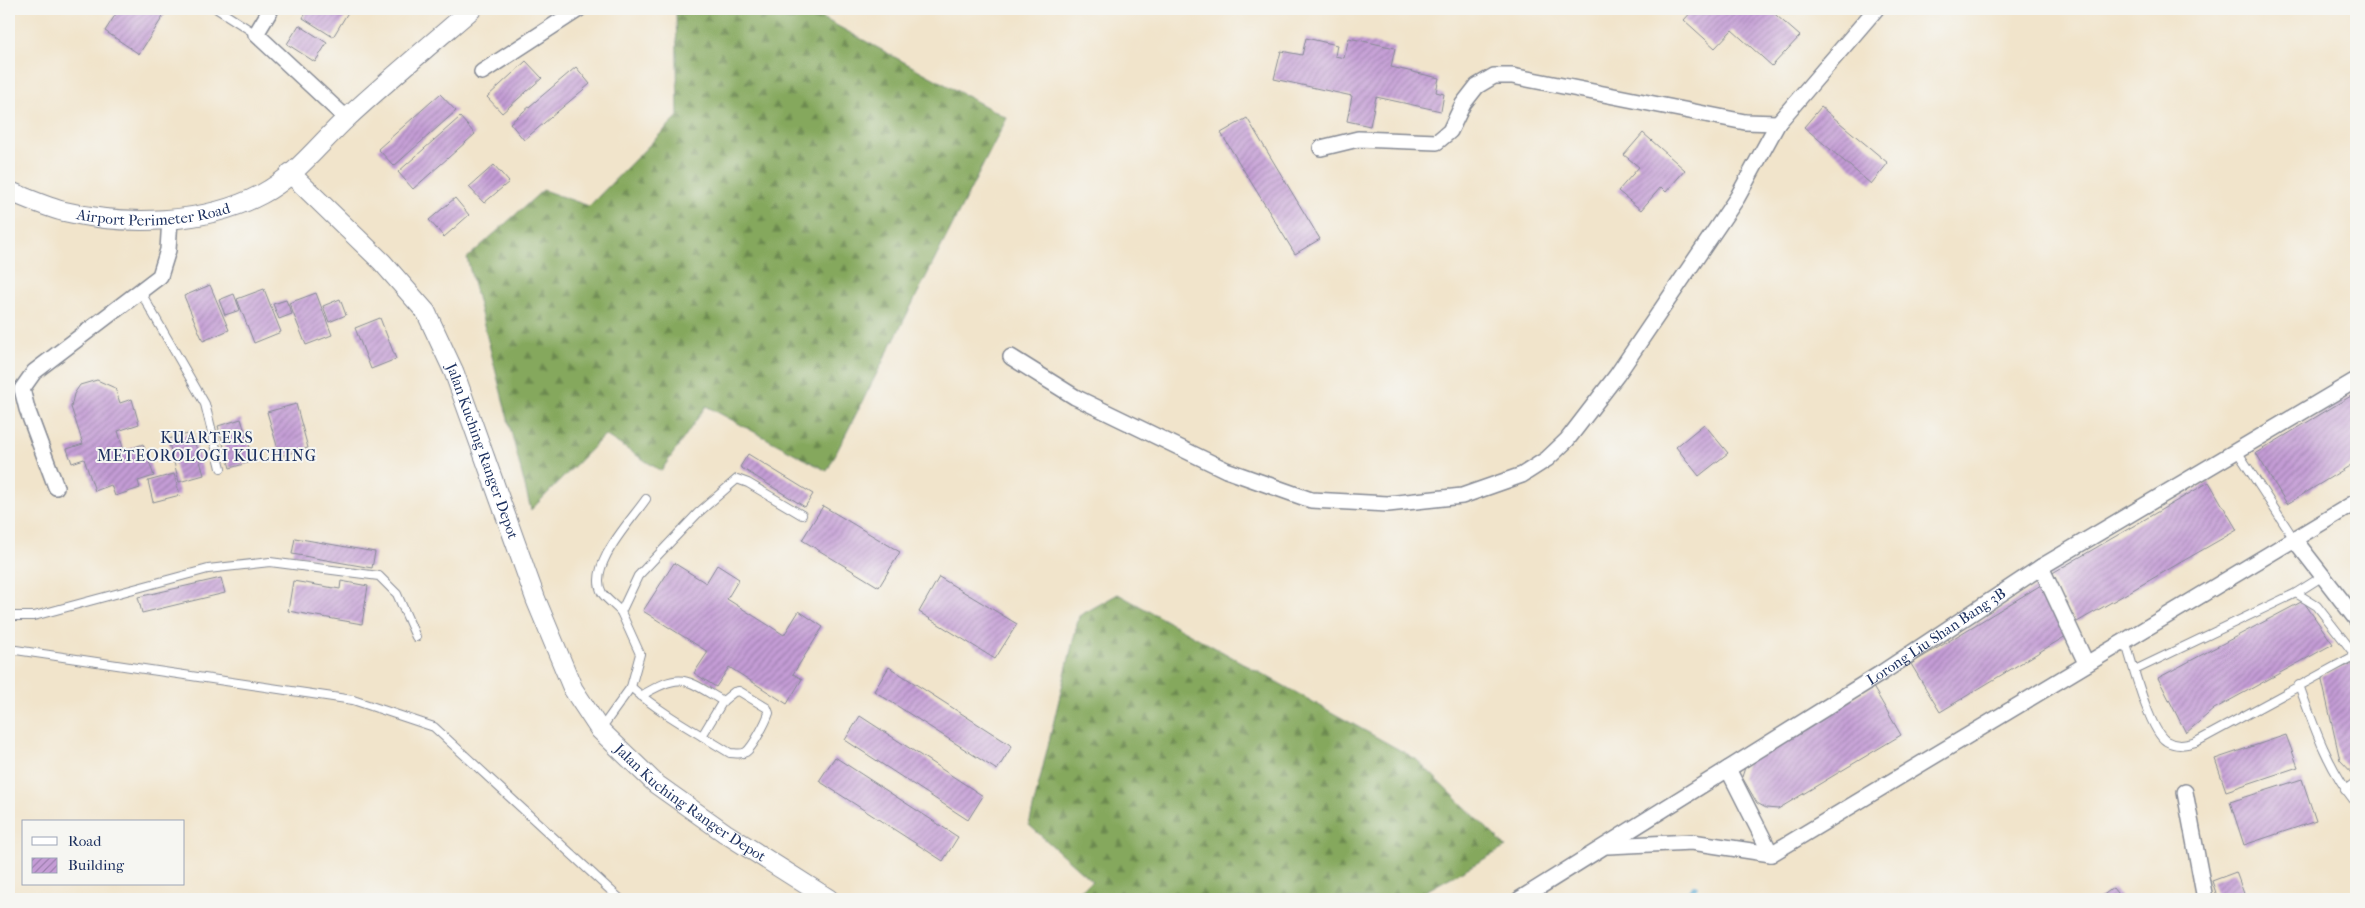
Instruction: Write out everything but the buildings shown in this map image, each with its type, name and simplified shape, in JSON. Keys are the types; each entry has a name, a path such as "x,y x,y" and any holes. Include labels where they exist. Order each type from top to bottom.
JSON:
{"street":[{"path":"271,9 256,34 346,118"},
{"path":"290,173 346,118 472,9"},
{"path":"482,72 579,9"},
{"path":"1011,357 1075,397 1226,470 1311,500 1388,504 1462,496 1522,476 1547,459 1567,440 1617,374 1737,198 1778,122 1876,9"},
{"path":"1321,148 1358,139 1393,138 1437,142 1450,131 1463,104 1477,86 1494,76 1529,79 1745,122 1778,122"},
{"name":"Airport Perimeter Road","path":"9,191 61,210 115,220 170,219 217,210 240,203 263,194 290,173"},
{"name":"Jalan Kuching Ranger Depot","path":"290,173 382,262 426,312 454,372 536,600 573,689 600,730 656,784 726,834 829,899"},
{"path":"56,487 27,408 22,389 34,372 160,276 168,250 170,219"},
{"name":"Lorong Liu Shan Bang 3B","path":"1520,899 1883,672 2041,567 2356,380"},
{"path":"1604,847 1692,842 1771,854 2356,502"},
{"path":"2294,540 2356,619"},
{"path":"2041,567 2086,663"},
{"path":"1728,769 1771,854"},
{"path":"2185,792 2205,899"}],"lane":[{"path":"217,9 256,34"},
{"path":"140,291 205,404 221,468"},
{"path":"2237,451 2294,540"},
{"path":"622,612 638,576 698,513 737,479 748,483 802,515"},
{"path":"600,730 630,687 640,654 622,612 602,593 598,577 602,562 646,499"},
{"path":"9,616 34,616 208,569 270,562 379,576 397,594 416,638"},
{"path":"2135,670 2296,593 2323,576"},
{"path":"2125,640 2154,726 2166,740 2181,746 2196,742 2299,684 2356,656 2317,606 2296,593"},
{"path":"9,649 354,700 434,727 620,899"},
{"path":"641,696 664,682 676,679 689,681 724,701"},
{"path":"2299,684 2324,754 2345,790 2356,804"},
{"path":"630,687 641,696 702,736 730,753 738,754 746,751 766,722 769,713 766,708 739,691 734,692 724,701 702,736"},
{"path":"2345,790 2356,782"}],"green space":[{"path":"676,9 814,9 821,17 1007,118 827,471 706,406 661,471 605,435 531,510 467,258 543,190 589,206 678,116"},
{"path":"1118,594 1416,759 1506,847 1411,899 1069,899 1092,881 1029,825 1079,616"}],"waterway":[{"path":"1688,899 1686,896 1695,887"}],"district":[{"name":"KUARTERS METEOROLOGI KUCHING","path":"207,446"}]}
